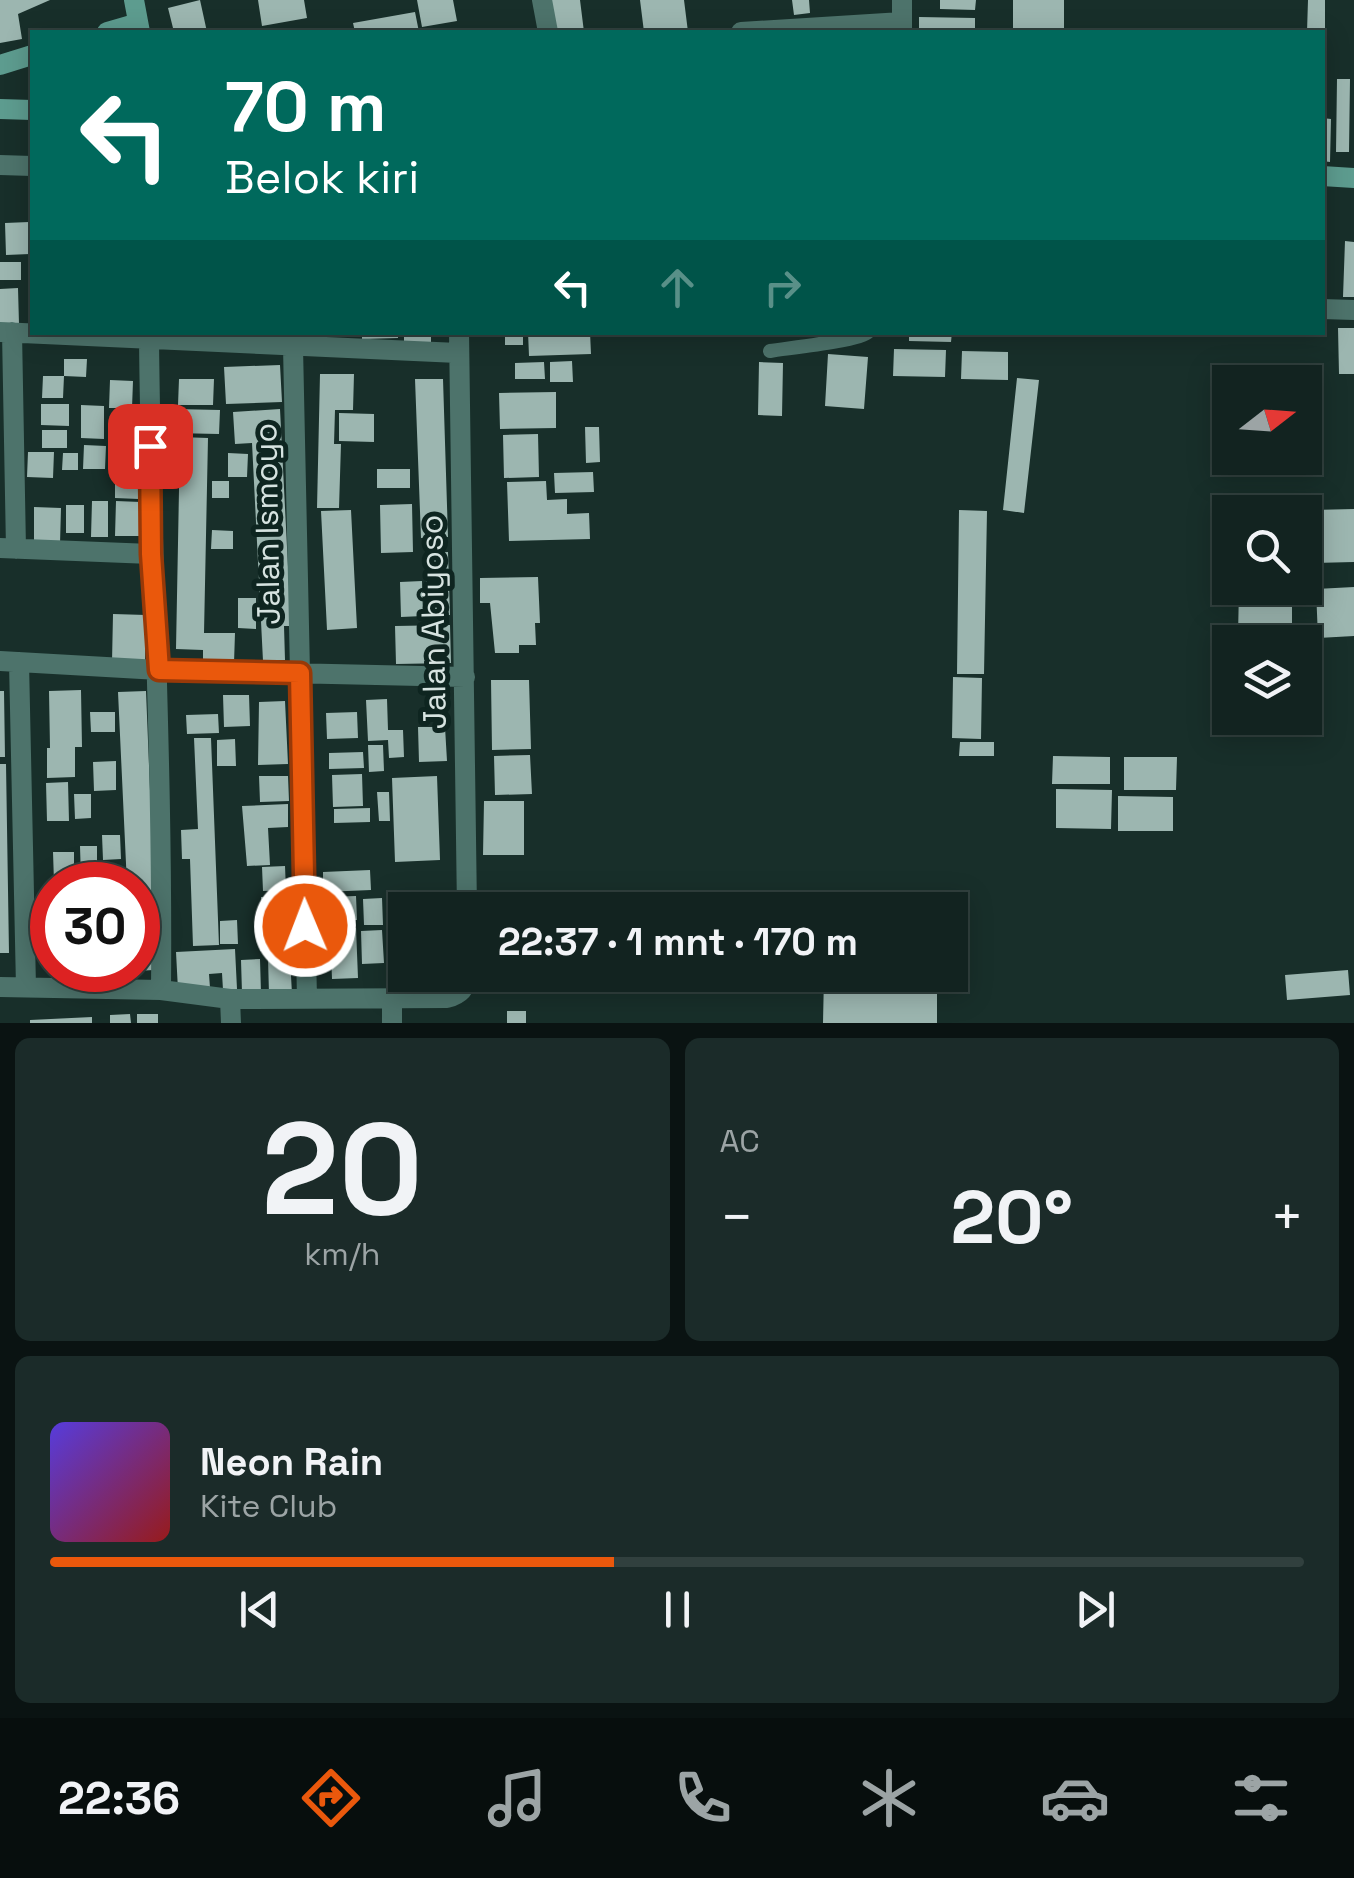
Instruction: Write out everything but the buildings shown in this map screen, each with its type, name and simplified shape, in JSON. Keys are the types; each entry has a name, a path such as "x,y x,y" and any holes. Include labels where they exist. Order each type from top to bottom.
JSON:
{"main road":[{"path":"134,0 139,28"},
{"path":"0,65 30,56"},
{"path":"0,108 30,110"},
{"path":"1325,176 1354,178"}],"street":[{"path":"542,0 548,30"},
{"path":"805,30 902,27 902,0"},
{"path":"0,165 30,166"},
{"path":"1325,309 1354,310"},
{"path":"6,332 8,548 151,554"},
{"path":"78,335 172,336 293,348 458,343"},
{"path":"149,338 151,554 159,670 161,990"},
{"name":"Jalan Abiyoso","path":"458,343 467,892"},
{"name":"Jalan Ismoyo","path":"293,348 306,998"},
{"path":"26,988 9,662 159,670 465,676"},
{"path":"0,987 161,990 230,999 447,998 454,992"},
{"path":"230,999 231,1023"},
{"path":"392,999 392,1023"}],"lane":[{"path":"770,351 835,337 861,339 865,335"}],"route":[{"path":"150,446 151,554 159,670 300,673 305,926"}]}
